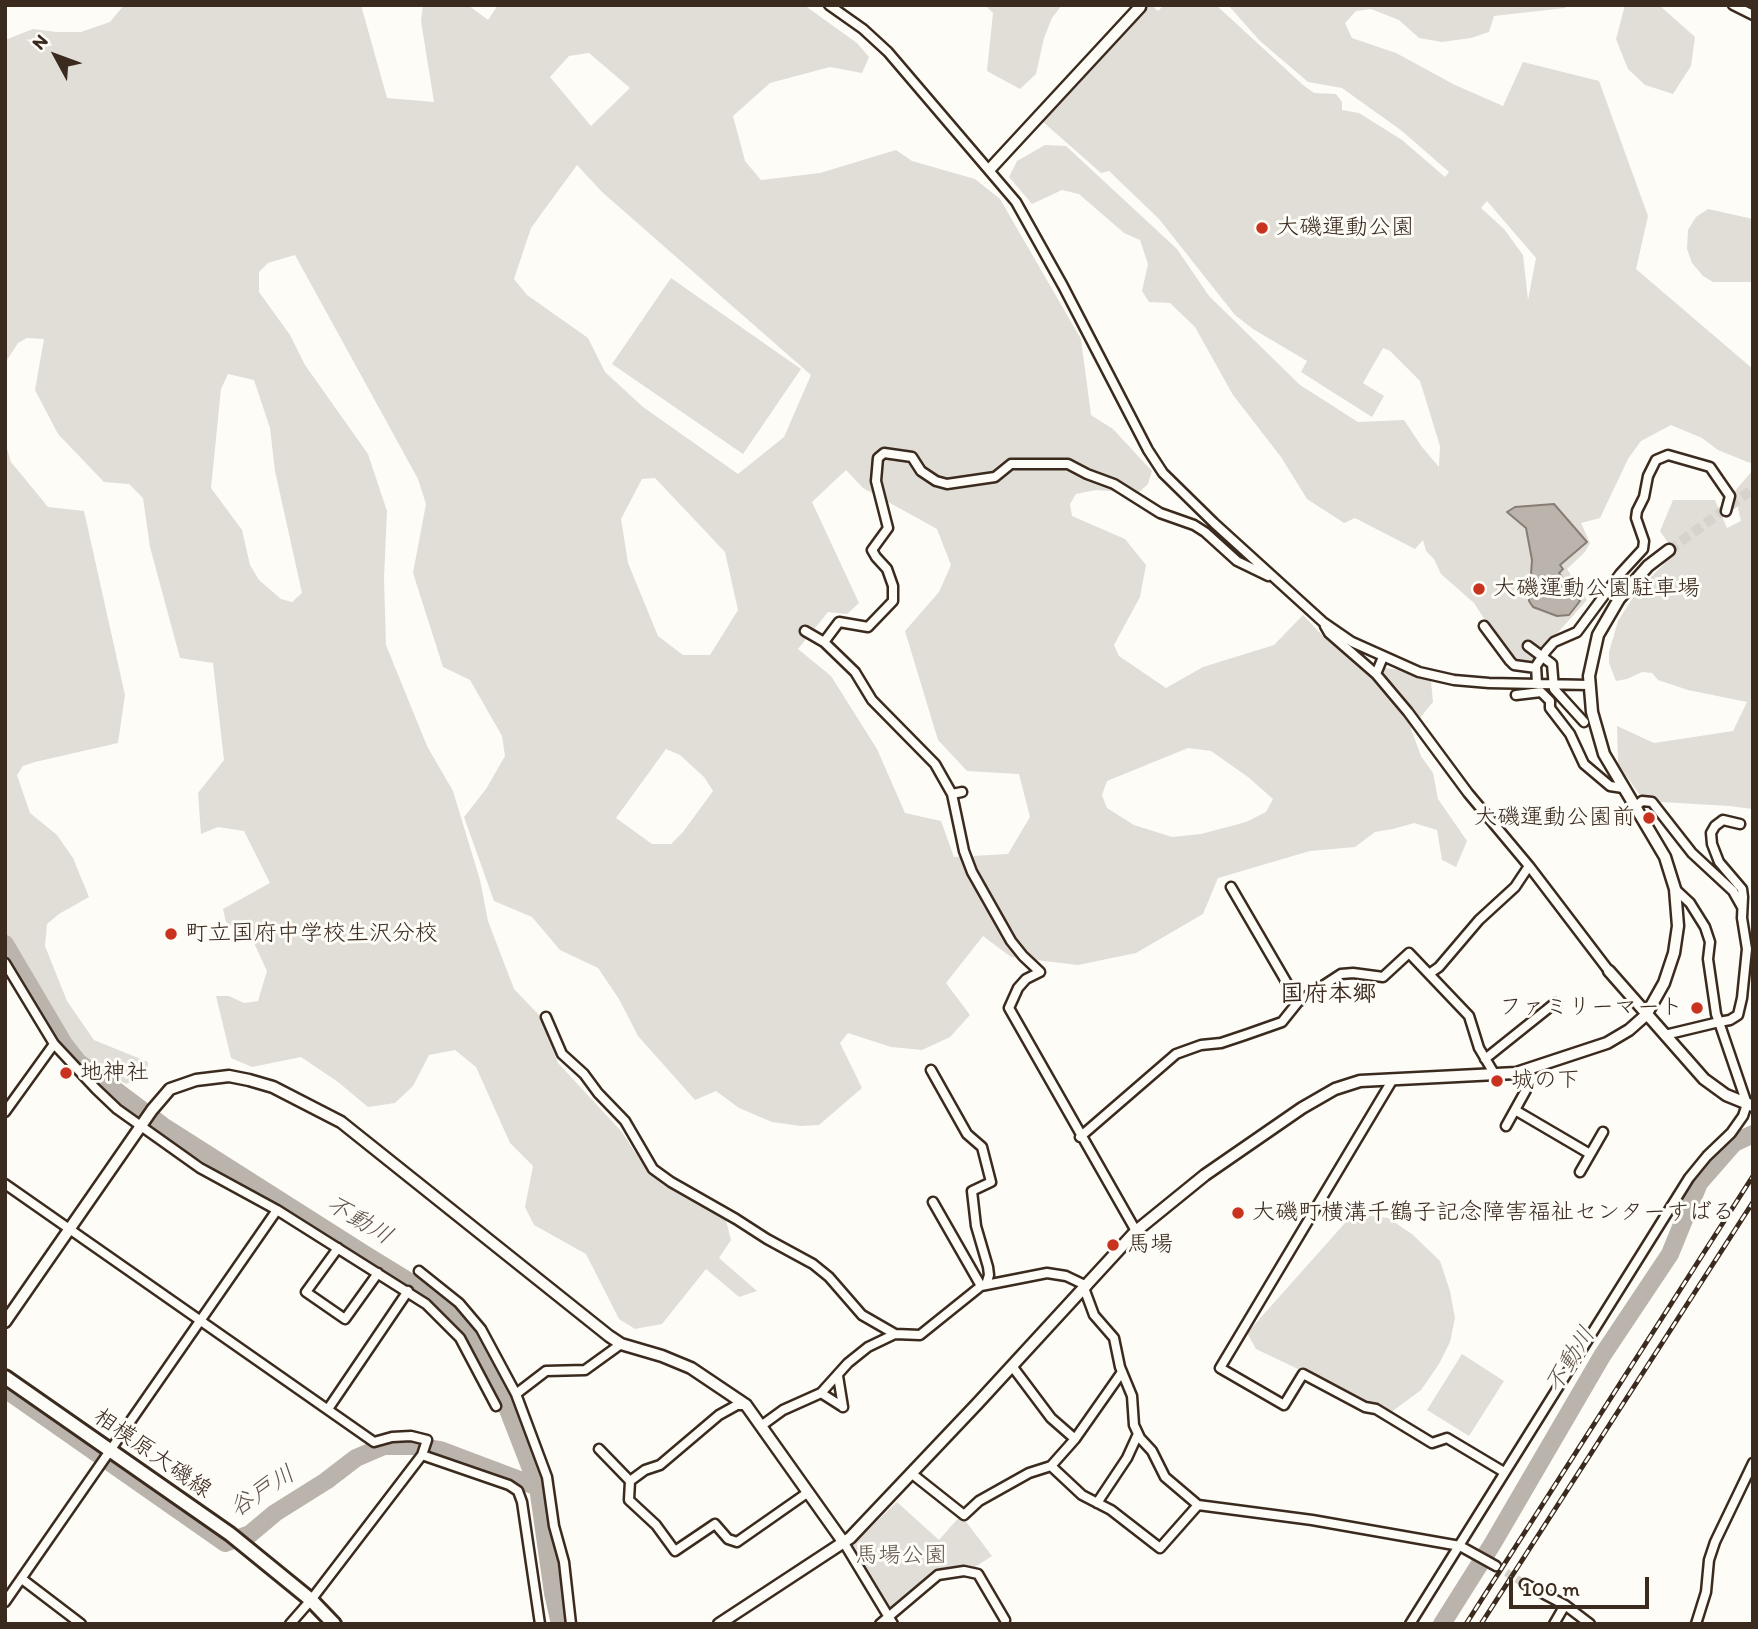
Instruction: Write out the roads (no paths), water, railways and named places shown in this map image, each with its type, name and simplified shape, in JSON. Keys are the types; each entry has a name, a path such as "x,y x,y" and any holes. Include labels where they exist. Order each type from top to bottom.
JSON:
{"main road":[{"name":"相模原大磯線","path":"5,1377 107,1455 235,1539 311,1600 334,1624"}],"street":[{"path":"829,5 863,29 888,52 1016,202 1148,450 1163,473 1277,580 1324,622 1352,642 1419,673 1489,683 1589,685"},
{"path":"1733,5 1753,15"},
{"path":"990,169 1140,7"},
{"path":"824,642 839,622 868,627 893,601 893,586 887,569 872,550 888,528 876,481 878,458 884,453 912,457 921,471 936,481 947,484 995,477 1011,464 1068,464 1114,484 1160,513 1194,524 1237,561 1277,580"},
{"path":"1537,683 1536,668 1554,642 1577,632 1620,574 1643,550 1644,541 1638,526 1637,511 1644,497 1648,475 1656,460 1668,455 1710,467 1730,496 1726,511"},
{"path":"719,1624 844,1543 1013,1366 1136,1231 1205,1175 1302,1108 1335,1089 1360,1081 1516,1073 1606,1043 1629,1030 1646,1015 1660,992 1674,953 1678,926 1675,889 1665,857 1607,761 1592,712 1589,685 1593,652 1608,616 1633,583 1670,550"},
{"path":"1324,622 1329,633 1376,674 1408,712 1468,793 1646,1015 1713,1088 1750,1105"},
{"path":"1484,626 1510,661 1519,666 1536,668"},
{"path":"805,631 824,642 855,672 872,701 935,764 952,794 964,851 972,872 1011,941 1040,972 1026,979 1018,988 1009,1008 1080,1137 1136,1231"},
{"path":"1528,646 1552,664 1554,689 1584,722"},
{"path":"1376,674 1383,657"},
{"path":"1516,695 1541,692 1550,701 1550,708 1570,734 1584,764 1610,786 1623,788"},
{"path":"952,794 962,792"},
{"path":"1634,807 1642,801 1652,802 1692,853 1733,891 1742,907"},
{"path":"1665,1035 1738,1015 1747,949 1742,907 1744,897 1742,889 1719,862 1711,833 1723,820 1740,824"},
{"path":"1429,974 1439,967 1479,920 1515,887 1529,866"},
{"path":"1231,887 1298,1002"},
{"path":"1675,889 1690,903 1710,942 1710,974 1719,1022 1750,1105"},
{"path":"1080,1137 1176,1054 1201,1045 1221,1043 1282,1021 1298,1002 1341,974 1382,977 1409,953 1469,1016 1485,1059 1495,1075"},
{"path":"5,963 54,1044 96,1089 141,1126 200,1168 277,1210 426,1304 460,1338 496,1406"},
{"path":"1485,1059 1555,1003"},
{"path":"546,1017 562,1054 584,1074 625,1121 653,1169 813,1264 829,1277 862,1315 895,1334 920,1335 983,1286 1047,1273 1066,1276 1086,1287 1094,1315 1114,1338 1122,1372 1132,1396 1134,1425 1138,1434 1152,1451 1165,1477 1198,1505 1312,1520 1460,1546 1496,1566"},
{"path":"5,1112 54,1044"},
{"path":"931,1070 967,1134 982,1147 991,1182 972,1191 976,1226 988,1267 983,1286"},
{"path":"1506,1126 1526,1090 1516,1073"},
{"path":"5,1322 152,1110 170,1089 196,1080 229,1076 273,1087 341,1122 621,1344 691,1368 746,1405 844,1543 891,1620"},
{"path":"1393,1079 1220,1368 1284,1405 1303,1374 1365,1407 1376,1409 1432,1443 1447,1438 1504,1472"},
{"path":"1410,1624 1689,1178 1731,1133 1750,1105"},
{"path":"1515,1110 1590,1154"},
{"path":"1580,1172 1602,1132"},
{"path":"5,1184 374,1442 411,1436 427,1440 423,1453 290,1624"},
{"path":"933,1202 983,1286"},
{"path":"5,1602 277,1210"},
{"path":"338,1248 306,1292 345,1319 378,1273"},
{"path":"419,1271 459,1303 481,1329 516,1394 547,1477 554,1526 564,1562 571,1624"},
{"path":"328,1409 408,1291"},
{"path":"761,1426 783,1410 821,1393 848,1363 868,1348 895,1334"},
{"path":"516,1394 546,1371 585,1370 621,1344"},
{"path":"1013,1366 1051,1418 1075,1439"},
{"path":"911,1474 964,1515 979,1501 1019,1478 1051,1466 1075,1439 1122,1372"},
{"path":"821,1393 843,1407 838,1376"},
{"path":"630,1481 645,1470 660,1465 719,1415 737,1405 746,1405"},
{"path":"1097,1503 1127,1458 1138,1434"},
{"path":"599,1449 630,1481 629,1500 656,1525 675,1551 715,1524 728,1539 737,1542 807,1493"},
{"path":"423,1453 509,1485 518,1491 522,1502 540,1624"},
{"path":"1696,1624 1706,1592 1712,1551 1750,1476 1753,1463"},
{"path":"1051,1466 1082,1495 1111,1510 1160,1548 1198,1505"},
{"path":"880,1624 891,1620 938,1575 964,1571 978,1574 1004,1623"},
{"path":"22,1579 81,1624"},
{"path":"1525,1584 1565,1605 1590,1624"},
{"path":"1554,1624 1565,1605"}],"waterway":[{"name":"不動川","path":"5,944 64,1044 78,1062 163,1126 408,1281 420,1284 472,1335 498,1384 538,1487 560,1624"},
{"name":"不動川","path":"1442,1624 1493,1543 1602,1356 1670,1254 1699,1183 1734,1143 1753,1134"},
{"name":"谷戸川","path":"5,1389 225,1543 250,1534 275,1513 326,1481 356,1458 384,1446 417,1446 440,1450 538,1487"}],"tunnel":[{"path":"1669,550 1753,489"},
{"path":"1496,1566 1525,1584"}],"railway":[{"path":"1466,1624 1753,1176"},
{"path":"1481,1624 1753,1202"}],"place":[{"name":"大磯運動公園","path":"1262,228"},
{"name":"大磯運動公園駐車場","path":"1479,589"},
{"name":"大磯運動公園前","path":"1649,818"},
{"name":"町立国府中学校生沢分校","path":"171,934"},
{"name":"ファミリーマート","path":"1697,1008"},
{"name":"地神社","path":"66,1073"},
{"name":"城の下","path":"1497,1081"},
{"name":"大磯町横溝千鶴子記念障害福祉センターすばる","path":"1238,1213"},
{"name":"馬場","path":"1113,1245"}],"district":[{"name":"国府本郷","path":"1328,995"}],"park label":[{"name":"馬場公園","path":"901,1556"}]}
